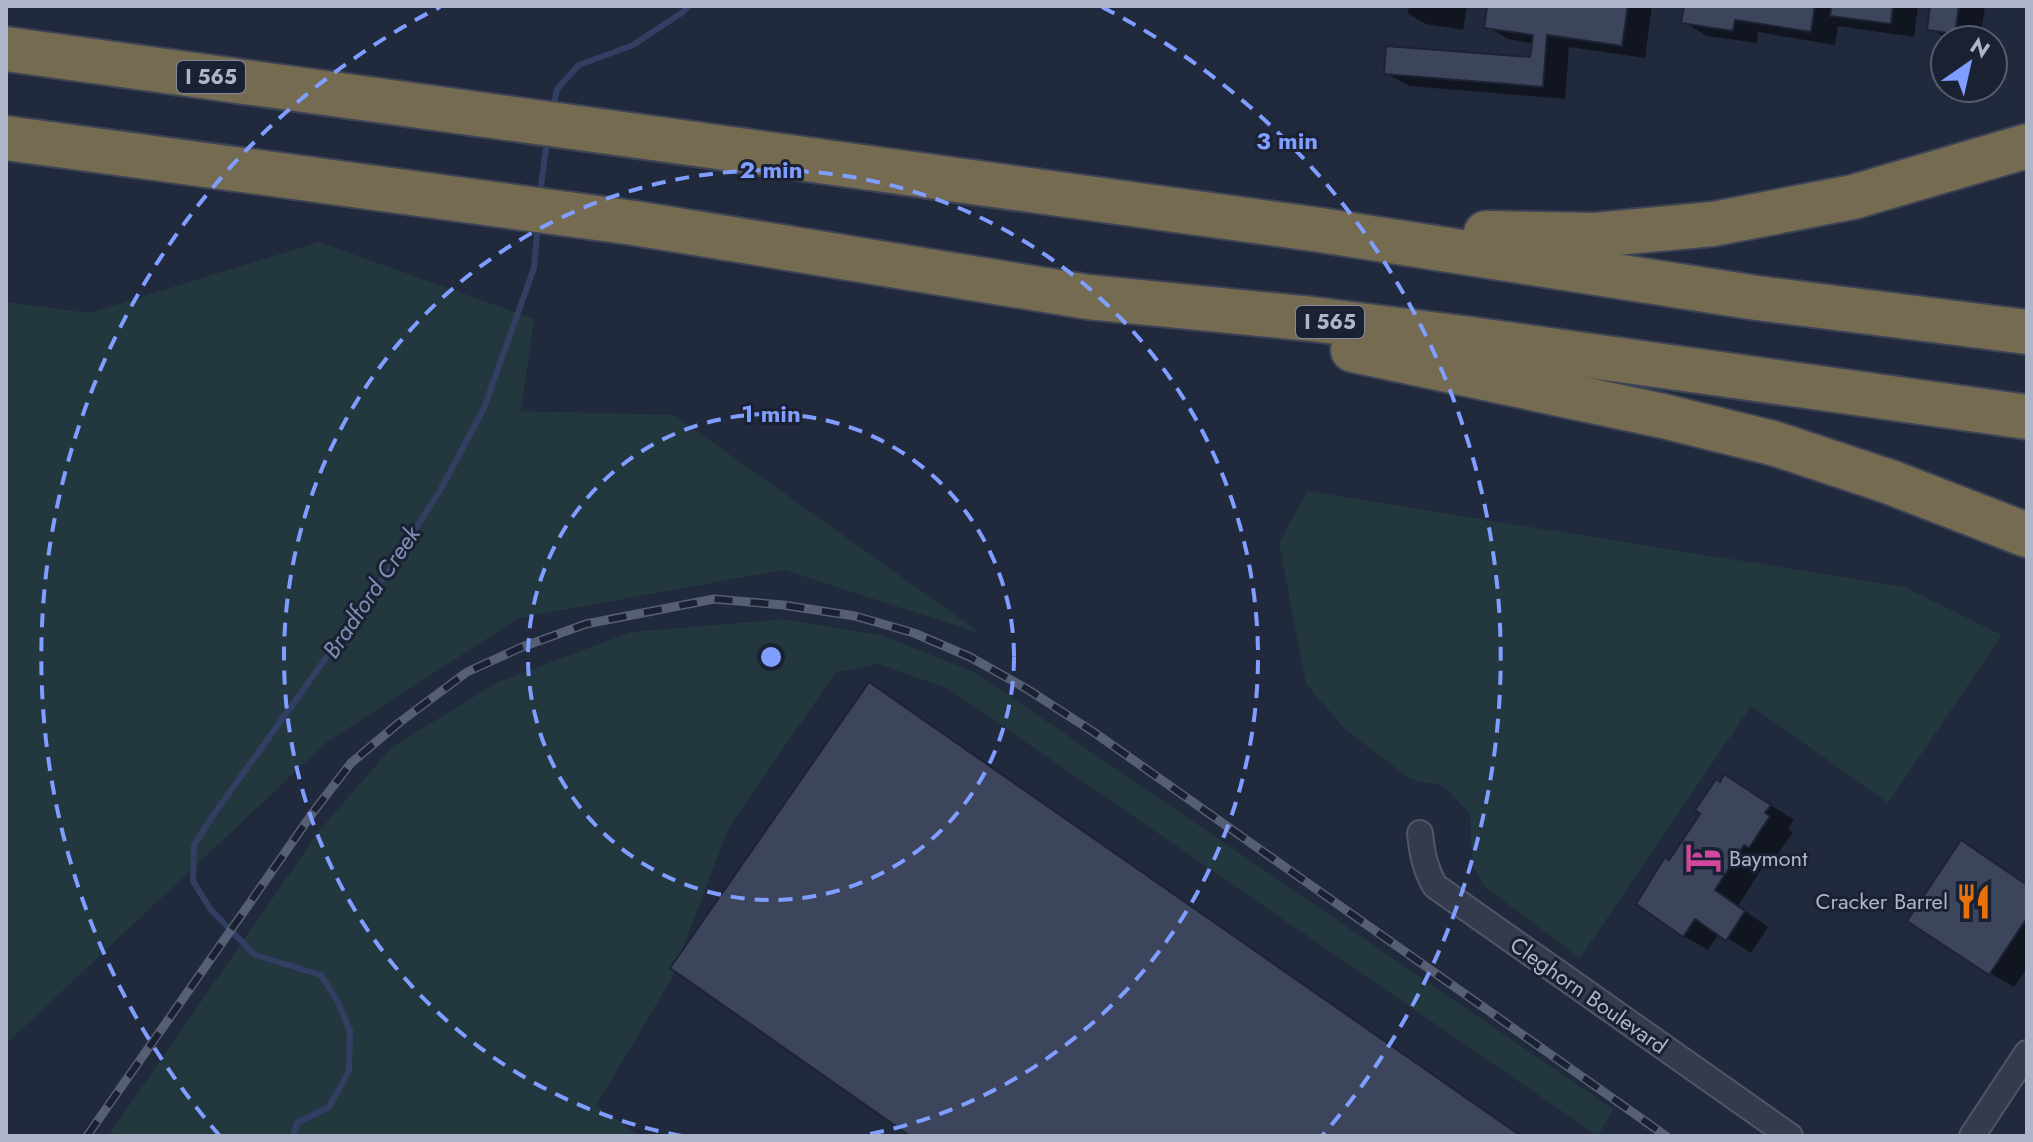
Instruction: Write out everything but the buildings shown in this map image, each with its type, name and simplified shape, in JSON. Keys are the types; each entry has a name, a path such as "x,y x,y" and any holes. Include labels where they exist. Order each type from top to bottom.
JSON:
{"highway":[{"name":"I 565","path":"6,49 1320,230 1757,298 2027,332"},
{"name":"I 565","path":"6,138 634,223 1088,297 1312,319 1463,338 2027,417"},
{"path":"1320,230 1595,235 1713,224 1853,197 2027,146"},
{"path":"1088,297 1663,416 1776,444 1890,482 2027,535"}],"street":[{"name":"Cleghorn Boulevard","path":"1420,833 1427,874 1435,886 1790,1136"},
{"path":"1972,1136 2027,1053"}],"shaded area":[{"path":"319,242 534,319 521,411 674,415 982,634 784,570 519,618 327,742 6,1044 6,302 89,313"},
{"path":"1307,491 1904,587 2002,635 1888,803 1751,706 1580,958 1484,886 1472,865 1470,814 1444,786 1410,779 1345,729 1306,684 1279,543"},
{"path":"784,619 881,635 976,673 1613,1109 1598,1136 947,688 878,664 836,672 729,827 672,978 596,1105 640,1136 108,1136 319,831 392,747 498,682 631,632"}],"waterway":[{"name":"Bradford Creek","path":"553,110 557,89 579,65 633,45 689,6"},
{"name":"Bradford Creek","path":"540,193 547,141"},
{"name":"Bradford Creek","path":"293,1136 297,1123 329,1107 349,1071 350,1031 338,1002 321,975 255,955 211,910 193,881 194,845 389,570 441,489 484,408 534,268 538,224"}],"railway":[{"path":"87,1136 314,811 351,763 467,672 522,647 586,624 714,599 855,616 914,633 970,657 1027,689 1095,733 1666,1136"}],"place":[{"name":"Baymont","path":"1703,858"},
{"name":"Cracker Barrel","path":"1974,901"}]}
